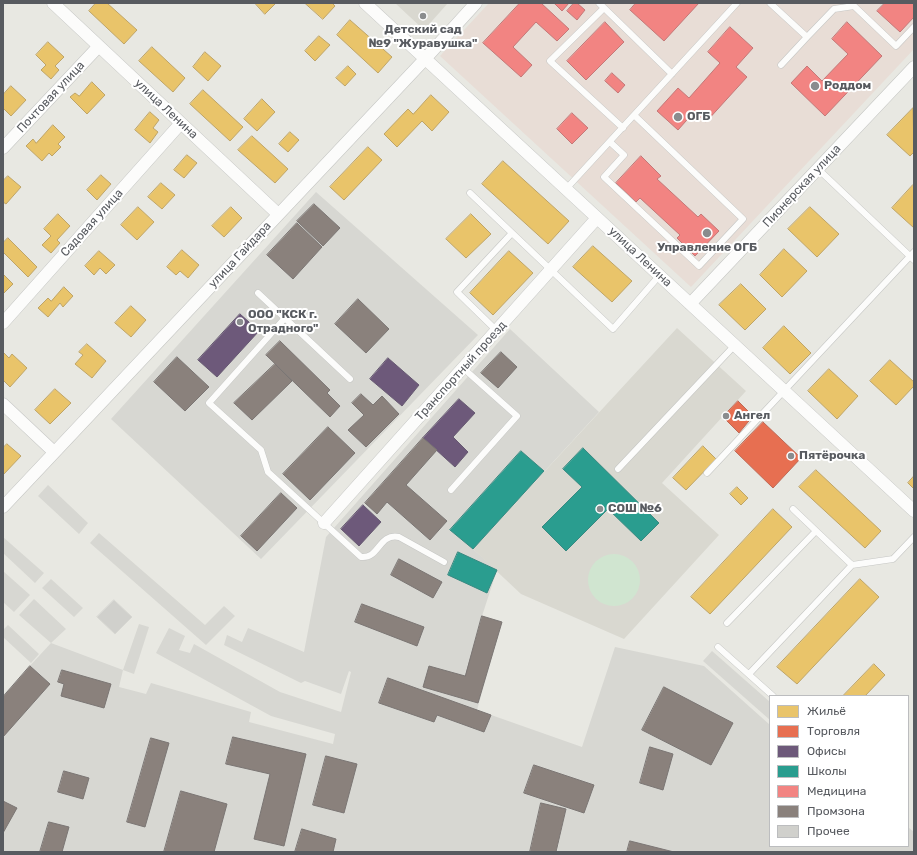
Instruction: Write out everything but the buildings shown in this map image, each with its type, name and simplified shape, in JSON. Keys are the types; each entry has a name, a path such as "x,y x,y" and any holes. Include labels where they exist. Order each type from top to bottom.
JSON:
{"street":[{"name":"улица Ленина","path":"53,3 278,214"},
{"name":"улица Ленина","path":"365,3 914,511"},
{"name":"улица Гайдара","path":"3,507 476,3"},
{"name":"Почтовая улица","path":"3,148 99,46"},
{"name":"Пионерская улица","path":"690,304 914,67"},
{"name":"Садовая улица","path":"3,323 181,123"},
{"name":"Транспортный проезд","path":"324,523 597,218"},
{"path":"3,404 54,452"}],"lane":[{"path":"599,3 672,74"},
{"path":"566,189 635,116 736,3"},
{"path":"770,3 807,37"},
{"path":"781,65 834,9 855,4 896,46 914,27"},
{"path":"604,8 550,61 623,128"},
{"path":"610,142 624,155 604,177 699,266 743,219 635,116"},
{"path":"707,473 783,390 913,256 818,169"},
{"path":"470,193 613,328 659,276"},
{"path":"497,331 457,292 512,233"},
{"path":"258,293 350,379"},
{"path":"285,318 209,403 261,450 268,472 361,557 367,558 373,554 386,538 392,536 399,537 444,562"},
{"path":"618,469 735,345"},
{"path":"451,490 517,416 463,368"},
{"path":"793,509 852,565"},
{"path":"727,623 816,531"},
{"path":"748,674 852,565 893,559 914,537"},
{"path":"718,647 772,695"}],"shaded area":[{"name":"Детский сад №9 \"Журавушка\"","path":"395,3 448,3 424,30"},
{"name":"ОГБ","path":"489,3 914,3 914,49 691,287 440,56"},
{"path":"316,192 478,335 261,559 111,419"},
{"name":"СОШ №6","path":"677,328 746,391 662,483 719,535 624,639 521,594 473,549"},
{"path":"510,329 599,412 473,549 497,570 482,616 502,622 477,710 582,747 615,647 704,666 769,724 769,847 909,847 909,828 914,832 914,852 557,852 568,800 555,852 3,852 3,695 51,643 123,670 119,687 146,694 151,683 251,712 249,722 333,744 335,734 271,716 156,653 169,628 185,636 179,650 190,653 194,644 280,692 341,712 351,672 349,671 341,694 305,681 301,683 224,645 227,635 242,642 248,628 304,652 326,537"},
{"path":"48,485 88,523 79,534 38,496"},
{"path":"99,533 205,625 224,606 235,616 206,645 90,543"},
{"path":"3,537 44,573 35,583 3,553"},
{"path":"3,571 30,595 14,612 3,602"},
{"path":"51,579 83,608 74,617 42,588"},
{"path":"34,599 66,629 51,643 19,615"},
{"path":"139,624 149,627 134,674 123,670"},
{"path":"8,625 39,654 31,663 3,637 3,630"},
{"path":"712,651 769,701 769,719 703,661"}],"green space":[{"path":"614,554 624,556 632,562 638,570 640,580 638,590 632,598 624,604 614,606 604,604 596,598 590,590 588,580 590,570 596,562 604,556"}],"place":[{"name":"Детский сад №9 \"Журавушка\"","path":"423,16"},
{"name":"Роддом","path":"815,86"},
{"name":"ОГБ","path":"678,117"},
{"name":"Управление ОГБ","path":"707,233"},
{"name":"ООО \"КСК г. Отрадного\"","path":"240,322"},
{"name":"Ангел","path":"726,416"},
{"name":"Пятёрочка","path":"791,456"},
{"name":"СОШ №6","path":"600,509"}]}
